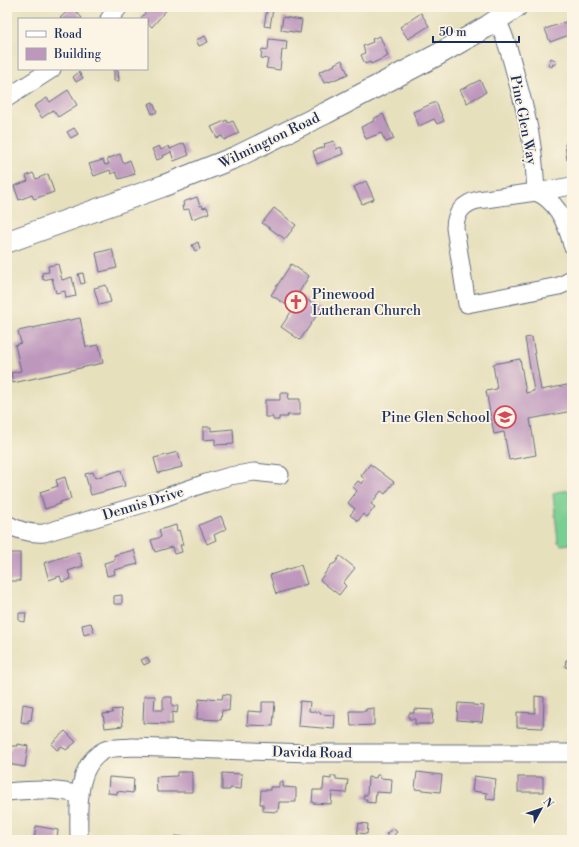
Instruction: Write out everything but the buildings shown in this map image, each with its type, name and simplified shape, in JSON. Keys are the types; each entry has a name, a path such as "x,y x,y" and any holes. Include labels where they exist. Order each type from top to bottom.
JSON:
{"main road":[{"name":"Wilmington Road","path":"7,242 178,180 236,157 326,113 426,61 464,40 516,7"}],"street":[{"path":"110,18 119,7"},
{"name":"Pine Glen Way","path":"497,20 510,54 525,113 534,162 536,192"},
{"path":"7,98 50,70"},
{"path":"572,186 475,201 465,206 458,214 455,221 467,304 559,286 568,282 572,278"},
{"path":"536,192 546,198 561,216 572,245"},
{"name":"Dennis Drive","path":"7,524 26,532 44,533 160,499 230,476 254,472 280,476"},
{"name":"Davida Road","path":"79,840 80,795 85,771 96,756 108,749 132,747 309,753 572,753"},
{"path":"7,792 50,790 80,795"}],"green space":[{"path":"572,490 572,544 561,545 558,542 553,494 556,492"}],"place":[{"name":"Pinewood Lutheran Church","path":"296,302"},
{"name":"Pine Glen School","path":"505,417"}]}
